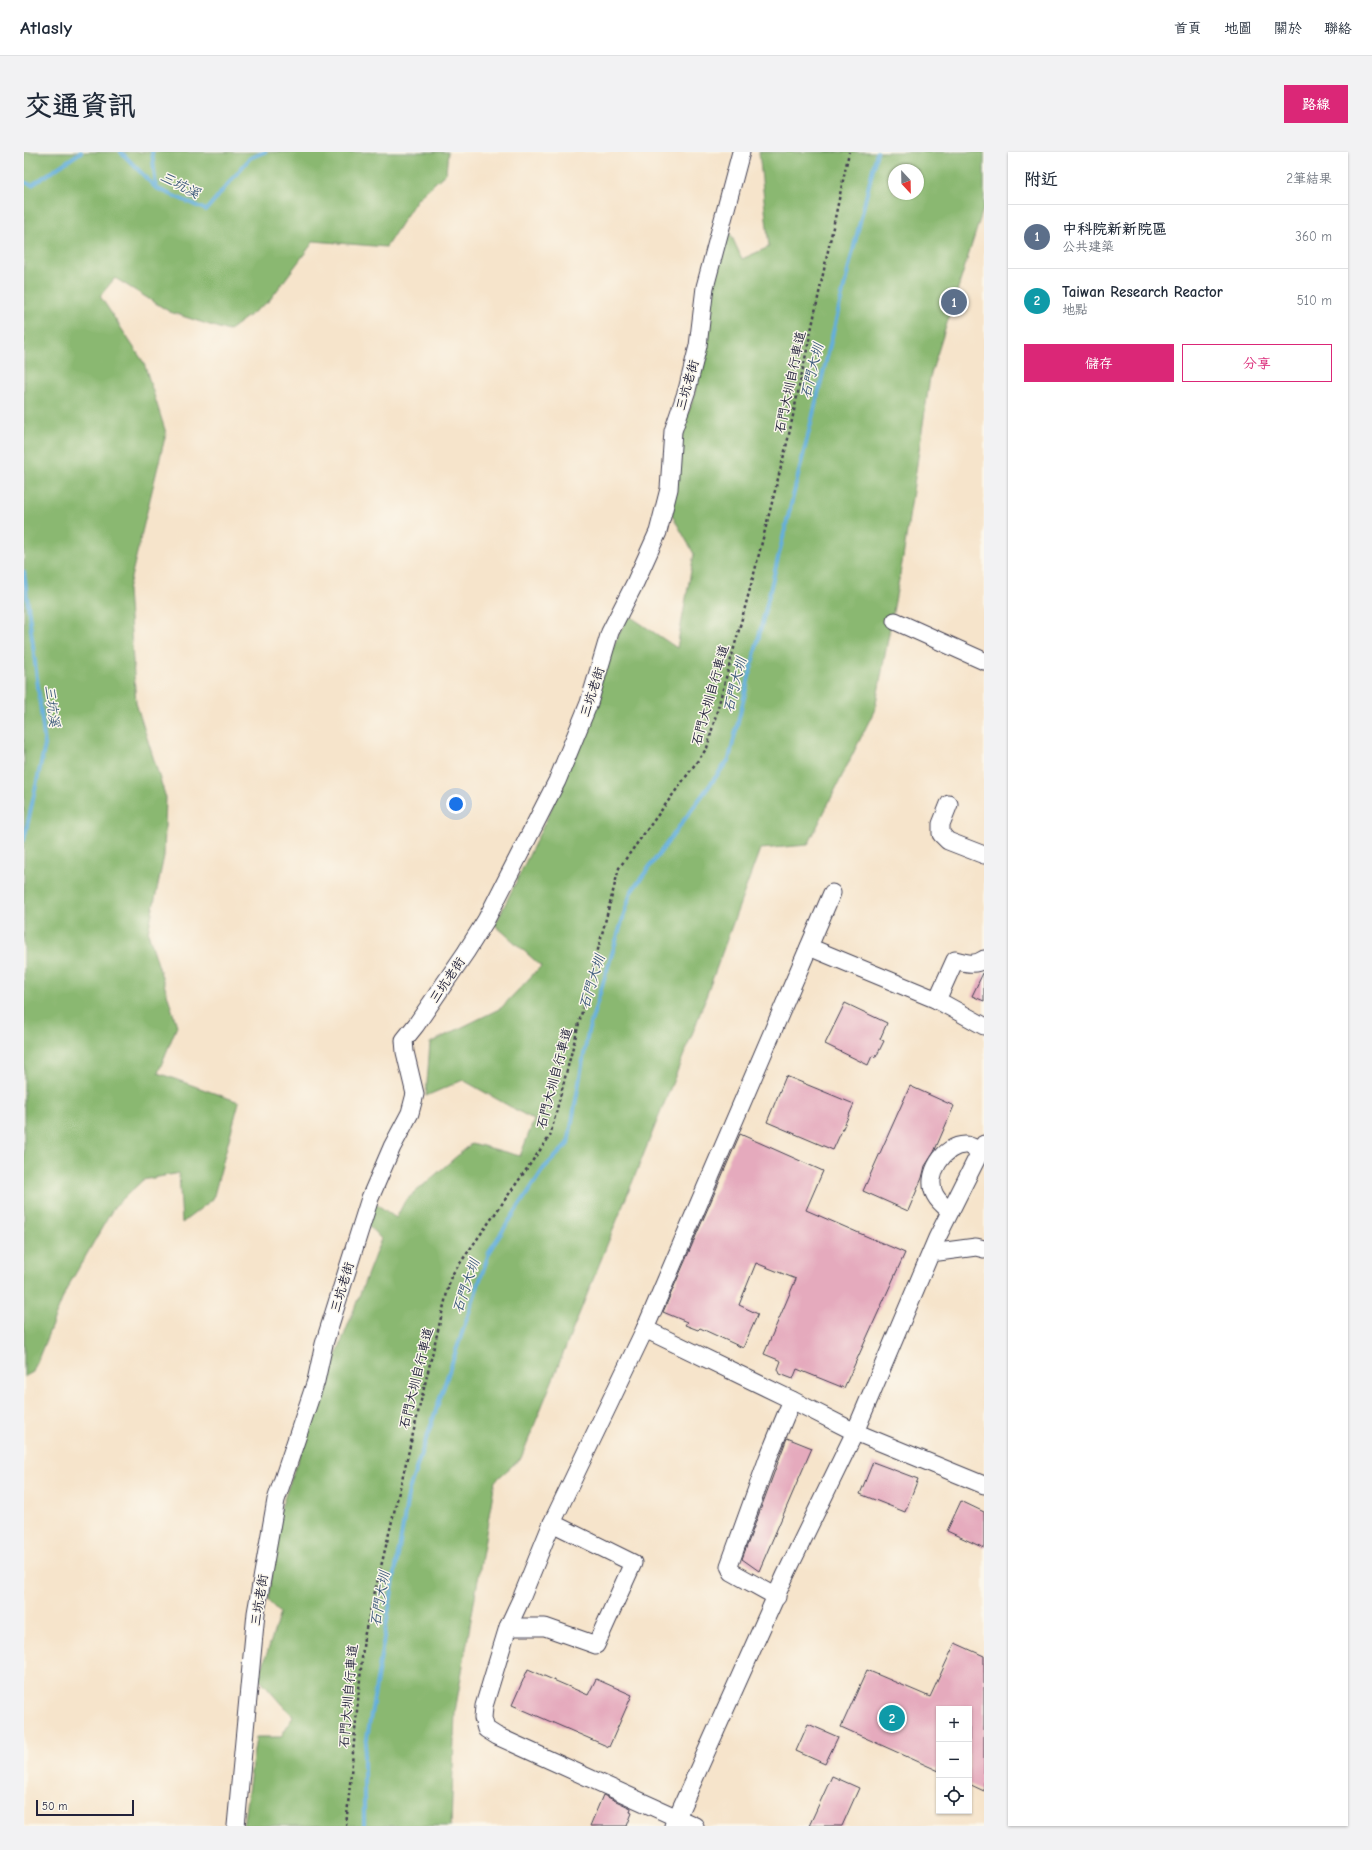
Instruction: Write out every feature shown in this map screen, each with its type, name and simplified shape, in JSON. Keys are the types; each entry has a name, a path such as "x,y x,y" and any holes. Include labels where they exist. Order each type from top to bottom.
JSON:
{"lane":[{"name":"三坑老街","path":"236,1826 256,1613 276,1500 316,1381 324,1344 370,1198 392,1147 410,1113 415,1094 405,1052 404,1040 450,977 486,920 557,781 589,703 610,632 635,583 658,532 669,489 673,431 698,346 705,287 741,152"},
{"path":"895,621 984,661"},
{"path":"949,804 941,824 941,834 948,841 984,855"},
{"path":"695,1826 675,1822 497,1736 486,1729 484,1706 508,1626 521,1599 552,1523 644,1329 832,893"},
{"path":"809,947 937,1000 984,1026"},
{"path":"937,1000 955,960 970,964 984,959"},
{"path":"675,1822 777,1597 785,1576 855,1432 950,1211 982,1147 967,1145 951,1147 940,1159 931,1180 934,1195 950,1211"},
{"path":"931,1253 976,1247 984,1249"},
{"path":"644,1329 855,1432 984,1485"},
{"path":"777,1597 732,1572 729,1566 768,1458 792,1400"},
{"path":"508,1626 525,1628 544,1627 596,1645 633,1563 552,1523"}],"path":[{"name":"石門大圳自行車道","path":"346,1826 364,1636 450,1276 550,1136 619,868 707,748 754,574 788,439 849,152"}],"green space":[{"path":"24,152 448,152 446,173 417,199 386,247 314,241 269,301 228,331 170,312 115,278 100,296 144,363 166,433 128,590 136,703 166,798 164,856 148,932 177,1026 158,1073 239,1102 213,1199 182,1223 179,1173 143,1180 114,1207 66,1290 33,1372 24,1377"},
{"path":"759,152 984,152 984,206 930,377 903,558 875,709 808,845 760,849 695,1027 521,1458 495,1481 455,1712 451,1826 243,1826 256,1737 281,1737 293,1716 259,1678 280,1613 268,1601 278,1516 315,1411 381,1239 368,1225 375,1203 396,1218 405,1201 472,1143 520,1156 534,1120 463,1080 426,1096 430,1043 501,1008 541,966 495,925 550,812 612,649 628,615 677,648 694,554 672,515 679,436 694,397 712,289 728,228 742,259 769,247"}],"building":[{"path":"984,971 984,1001 972,996"},
{"path":"845,1003 887,1023 880,1039 884,1041 876,1057 872,1056 868,1065 825,1044"},
{"path":"786,1076 854,1104 833,1150 767,1122"},
{"path":"910,1086 954,1106 934,1152 925,1166 922,1178 908,1211 863,1191"},
{"path":"740,1134 823,1171 806,1210 905,1253 844,1388 797,1369 793,1379 780,1374 778,1369 781,1361 764,1354 796,1279 756,1263 739,1305 758,1314 743,1348 700,1328 698,1330 685,1325 687,1322 663,1312"},
{"path":"787,1438 812,1448 759,1571 742,1559"},
{"path":"873,1462 918,1479 905,1512 860,1494"},
{"path":"961,1501 984,1512 984,1548 947,1531"},
{"path":"955,1643 984,1656 984,1791 972,1785 972,1706 936,1706 936,1770 841,1727 867,1670 930,1697"},
{"path":"528,1669 588,1695 596,1679 632,1695 609,1747 512,1705"},
{"path":"808,1724 838,1737 825,1764 796,1751"},
{"path":"832,1776 859,1788 842,1826 809,1826"},
{"path":"603,1795 631,1808 630,1812 632,1813 627,1826 590,1826"}],"waterway":[{"name":"三坑溪","path":"24,182 32,185 81,152"},
{"name":"三坑溪","path":"121,152 156,188 206,210 250,158 265,152"},
{"path":"152,152 156,187"},
{"name":"石門大圳","path":"364,1826 364,1756 409,1490 490,1250 544,1168 568,1144 588,1032 631,892 729,759 877,152"},
{"name":"三坑溪","path":"24,572 45,745 24,840"}],"place":[{"name":"中科院新新院區","path":"954,302"},
{"name":"Taiwan Research Reactor","path":"892,1718"}]}
